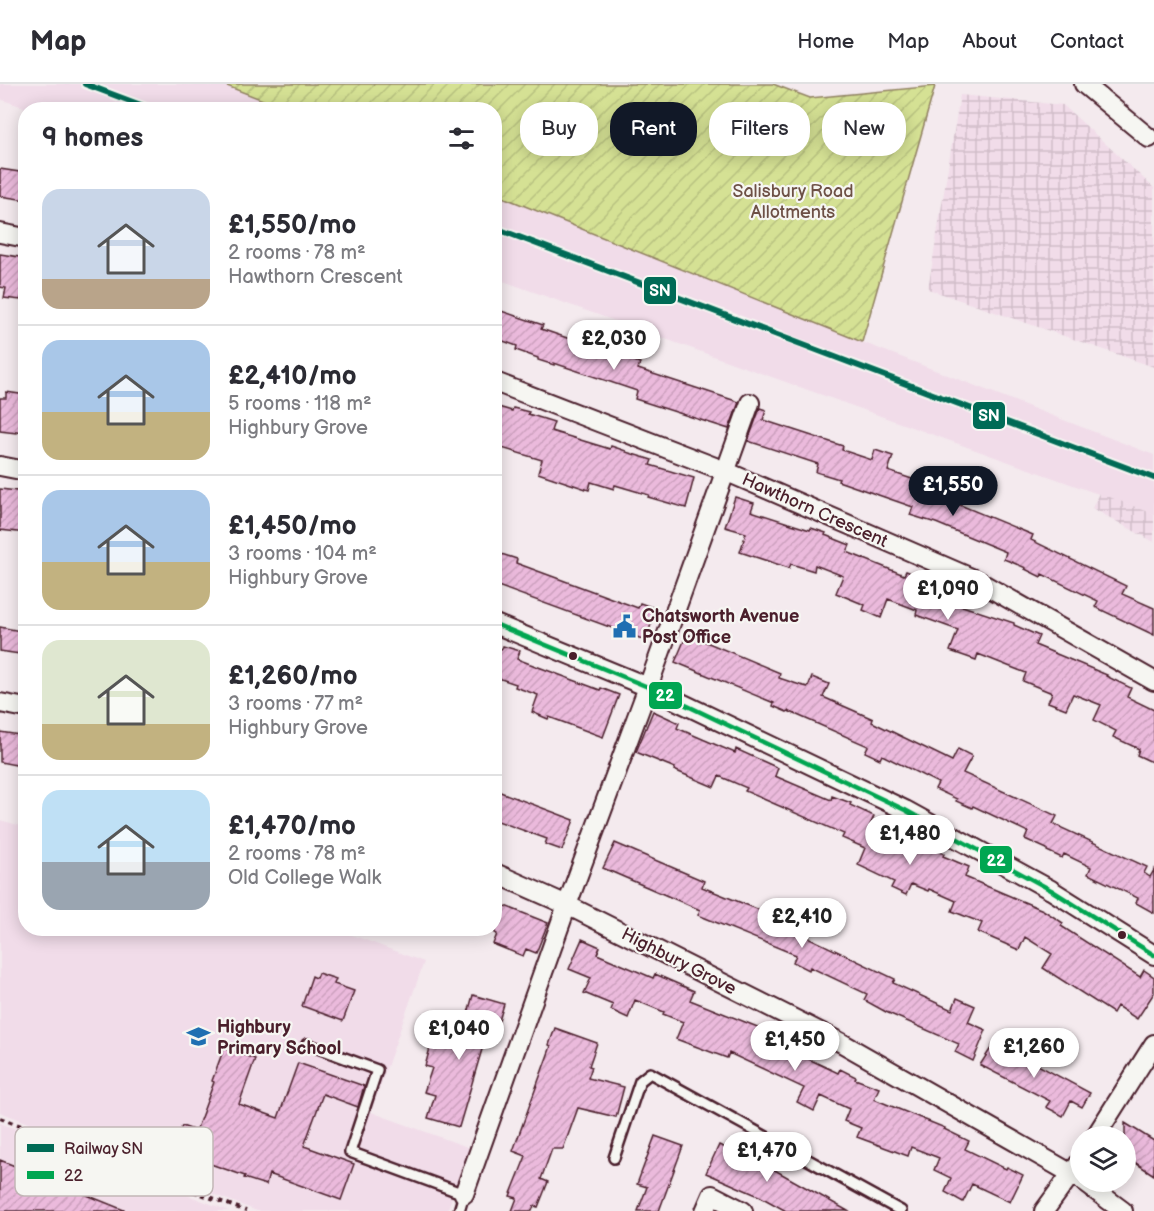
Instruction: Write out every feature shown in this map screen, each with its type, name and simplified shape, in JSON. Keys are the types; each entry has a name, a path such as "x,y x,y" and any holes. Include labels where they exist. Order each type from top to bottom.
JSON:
{"street":[{"path":"1084,84 1151,139"},
{"path":"0,233 18,236"},
{"name":"Hawthorn Crescent","path":"502,385 725,471 976,580 1154,681"},
{"path":"461,1203 750,403"},
{"path":"0,466 18,469"},
{"path":"502,627 648,687 905,810 1051,890 1154,955"},
{"path":"0,702 18,706"},
{"name":"Highbury Grove","path":"502,876 567,905 840,1042 1070,1169"},
{"path":"1102,1126 1154,1044"},
{"path":"1044,1211 1070,1184"},
{"name":"Highbury Grove","path":"1100,1192 1123,1211"},
{"path":"705,1211 712,1195 743,1211"}],"lane":[{"path":"307,1044 377,1070 350,1152 461,1203"},
{"path":"614,1158 640,1081 650,1072 901,1211"}],"path":[{"path":"0,1118 24,1127"},
{"path":"206,1196 246,1211"}],"shaded area":[{"path":"0,84 179,84 227,86 268,102 18,102 18,105 0,99"},
{"path":"960,95 1063,105 1154,188 1154,367 928,289"},
{"path":"502,197 862,342 1154,455 1154,514 502,281"},
{"path":"1099,493 1154,514 1154,542 1092,508"},
{"name":"Highbury Primary School","path":"0,820 18,825 18,936 355,936 424,962 371,1112 470,1148 447,1211 257,1211 213,1194 213,1127 39,1127 0,1112"},
{"path":"0,1123 15,1129 15,1196 190,1196 229,1211 0,1211"}],"green space":[{"name":"Salisbury Road Allotments","path":"227,84 773,84 810,98 935,86 862,342 502,197 502,102 268,102 227,86"}],"building":[{"path":"0,169 18,172 18,199 0,196"},
{"path":"0,254 18,257 18,300 4,298 6,288 0,287"},
{"path":"502,311 543,325 541,329 640,363 638,369 739,402 729,429 635,399 637,391 554,363 554,365 538,360 538,358 516,350 517,346 502,341"},
{"path":"6,392 18,394 18,431 16,433 0,431 0,398 6,398"},
{"path":"502,408 529,412 528,414 554,422 551,431 610,449 611,446 652,460 650,465 694,478 686,508 615,485 614,489 591,482 589,490 538,473 542,460 502,448"},
{"path":"760,408 766,410 763,420 843,446 842,450 872,460 875,450 893,456 888,471 939,488 936,495 1033,535 1031,540 1126,586 1122,594 1154,608 1154,635 1095,607 1098,601 1042,574 1041,577 1004,559 1006,552 936,523 910,515 913,507 816,472 818,464 748,441"},
{"path":"0,489 18,491 18,532 0,530"},
{"path":"735,497 754,503 751,511 826,533 825,535 850,545 847,552 904,575 906,571 945,588 941,599 1014,623 1039,636 1035,645 1107,675 1131,688 1127,697 1154,710 1154,763 1137,755 1139,749 1113,737 1116,731 1094,720 1101,705 1073,694 1066,709 1048,702 1052,693 1023,681 1026,673 978,654 976,660 950,651 958,630 916,615 917,610 888,599 881,618 863,610 865,605 836,593 843,576 815,565 814,571 791,564 789,568 740,552 746,533 725,527"},
{"path":"502,554 517,559 516,563 638,608 640,603 657,609 645,640 502,588"},
{"path":"0,627 18,630 18,654 0,651"},
{"path":"687,634 780,673 779,678 808,687 812,677 829,684 823,697 873,719 872,722 952,761 958,749 972,756 963,773 1057,816 1053,824 1147,867 1144,873 1150,877 1154,870 1154,913 1136,903 1138,898 1088,874 1091,867 1064,854 1062,858 1047,851 1025,839 1028,832 973,806 972,808 956,801 957,799 935,789 938,783 882,755 880,759 865,752 868,746 773,706 774,703 675,662"},
{"path":"503,646 520,651 517,659 619,695 603,737 532,712 538,695 515,687 516,684 502,679"},
{"path":"653,711 679,723 677,728 735,753 736,749 778,768 775,776 831,800 832,796 851,803 850,805 874,816 870,825 927,850 928,847 969,867 965,877 1043,910 1063,923 1061,926 1140,977 1144,970 1154,977 1154,993 1137,1019 1117,1006 1113,1013 1043,968 1052,954 1025,937 1019,950 978,932 982,923 952,911 956,901 911,884 906,895 891,888 894,882 858,865 865,848 842,838 844,834 745,791 747,788 719,776 714,787 636,752"},
{"path":"0,732 18,735 18,765 0,762"},
{"path":"502,793 574,820 562,850 545,844 547,839 502,823"},
{"path":"615,843 704,881 702,887 802,927 799,933 895,979 893,983 952,1010 957,998 975,1006 968,1022 986,1030 973,1061 955,1052 959,1044 886,1012 864,1000 867,994 810,967 809,970 793,962 796,955 698,915 700,910 603,868"},
{"path":"502,905 548,923 536,953 526,949 523,956 493,944 496,936 502,936"},
{"path":"582,939 600,947 597,954 653,978 655,974 694,991 690,1000 775,1034 787,1040 783,1047 838,1073 840,1069 856,1077 855,1079 879,1088 874,1099 945,1128 969,1141 965,1149 1023,1175 1010,1202 972,1184 963,1202 945,1192 951,1178 934,1170 939,1158 911,1147 908,1156 857,1137 861,1128 844,1121 849,1109 821,1096 814,1111 797,1102 804,1088 729,1053 727,1058 676,1039 683,1022 663,1014 664,1012 635,1000 628,1018 611,1010 613,1005 584,993 591,978 569,969"},
{"path":"318,973 336,979 334,984 354,991 343,1021 302,1006 312,976 316,978"},
{"path":"473,995 504,1004 499,1021 491,1019 459,1127 428,1118 435,1095 424,1092 432,1068 425,1066 432,1041 445,1045 455,1013 467,1017"},
{"path":"555,1028 597,1043 589,1066 592,1067 588,1078 624,1087 616,1117 578,1108 563,1149 552,1149 541,1179 548,1182 538,1207 534,1206 532,1211 512,1211 517,1198 510,1196 526,1156 513,1151 551,1046 549,1045"},
{"path":"995,1042 1090,1093 1082,1107 1071,1101 1063,1116 1046,1107 1050,1101 980,1065"},
{"path":"224,1048 255,1059 239,1104 278,1118 298,1063 364,1086 358,1107 323,1094 304,1146 354,1164 341,1200 269,1174 266,1185 213,1165 213,1127 197,1127 214,1082 212,1081"},
{"path":"1136,1130 1154,1141 1154,1175 1136,1163"},
{"path":"655,1136 683,1146 659,1211 638,1211 647,1187 637,1184"},
{"path":"719,1145 773,1169 848,1211 786,1211 761,1197 706,1173"},
{"path":"0,1160 15,1166 15,1196 89,1196 124,1210 124,1211 0,1211"}],"rail line":[{"name":"SN","path":"85,84 133,102"},
{"name":"SN","path":"502,231 1154,478"}],"transit line":[{"name":"22","path":"502,627 648,687 905,810 1051,890 1154,955"}],"place":[{"name":"Chatsworth Avenue Post Office","path":"624,626"},
{"name":"Highbury Primary School","path":"199,1037"}]}
